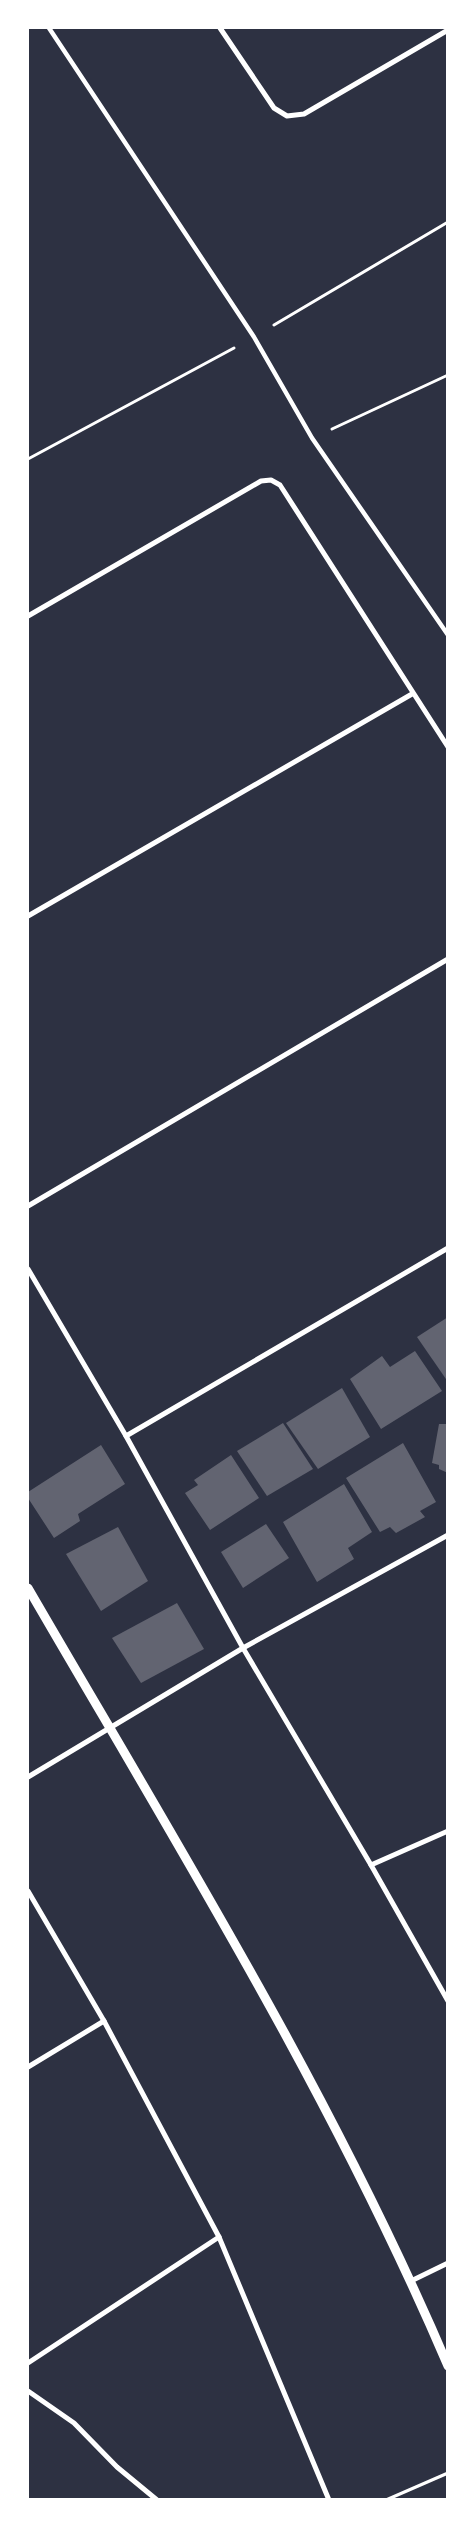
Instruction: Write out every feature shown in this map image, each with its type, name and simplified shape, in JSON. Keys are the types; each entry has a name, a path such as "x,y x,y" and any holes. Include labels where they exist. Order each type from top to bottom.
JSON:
{"street":[{"path":"49,28 254,337 312,438 448,635"},
{"path":"220,28 274,108 287,116 304,114 448,30"},
{"path":"28,616 261,481 271,480 280,485 412,694 448,747"},
{"path":"28,916 412,694"},
{"path":"28,1206 448,959"},
{"path":"126,1436 448,1248"},
{"path":"28,1269 126,1436 243,1648 371,1865 448,2001"},
{"path":"28,1777 108,1727 243,1648 448,1535"},
{"path":"28,1588 298,2056 352,2158 412,2281 448,2366"},
{"path":"371,1865 448,1831"},
{"path":"28,1891 104,2021 219,2237 328,2500"},
{"path":"28,2067 104,2021"},
{"path":"28,2363 219,2237"},
{"path":"412,2281 448,2263"},
{"path":"28,2391 74,2423 117,2468 157,2500"}],"path":[{"path":"312,438 448,375"},
{"path":"386,2500 448,2473"}],"building":[{"path":"448,1317 448,1382 417,1337"},
{"path":"415,1351 442,1391 381,1429 350,1379 382,1356 390,1367"},
{"path":"342,1388 370,1437 318,1469 286,1423"},
{"path":"283,1423 313,1469 267,1496 237,1451"},
{"path":"439,1424 448,1424 448,1473 439,1469 439,1465 432,1463"},
{"path":"403,1443 436,1502 420,1511 425,1517 396,1533 390,1527 380,1532 346,1478"},
{"path":"101,1445 125,1484 78,1514 80,1521 54,1538 28,1498 28,1492"},
{"path":"231,1455 259,1498 210,1530 185,1493 198,1485 194,1480"},
{"path":"344,1484 372,1532 348,1548 354,1559 317,1582 283,1522"},
{"path":"266,1524 289,1558 243,1588 221,1552"},
{"path":"118,1527 148,1581 101,1611 66,1554"},
{"path":"177,1603 204,1649 141,1683 112,1638"}]}
